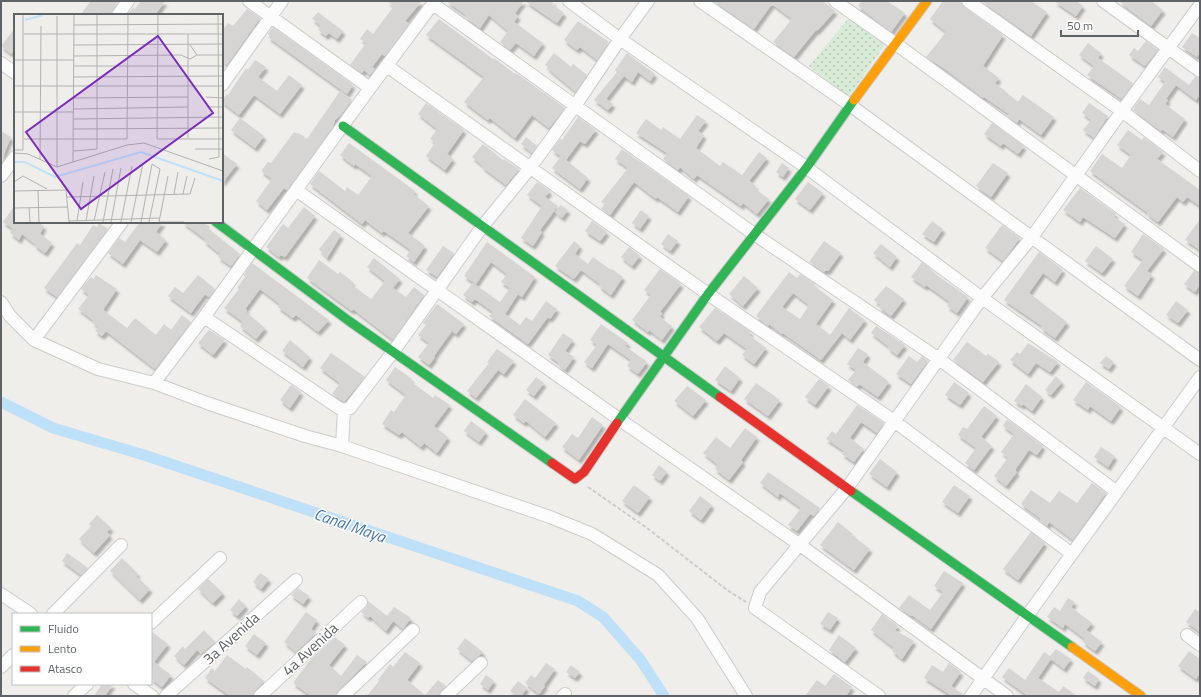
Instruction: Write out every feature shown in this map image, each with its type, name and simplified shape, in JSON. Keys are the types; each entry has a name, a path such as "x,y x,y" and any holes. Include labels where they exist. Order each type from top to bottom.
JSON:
{"street":[{"path":"119,14 128,1"},
{"path":"249,1 370,88"},
{"path":"223,84 282,1"},
{"path":"569,1 620,39 807,167 982,298 1200,454"},
{"path":"344,410 350,408 393,352 482,227 530,168 648,1"},
{"path":"700,1 850,105 1200,360"},
{"path":"835,1 1200,266"},
{"path":"217,223 252,250 393,352 575,479 584,472 618,419 708,294 807,167 850,105 927,1"},
{"path":"968,1 1122,111 1200,171"},
{"path":"1103,1 1200,71"},
{"path":"154,383 434,3 754,234 939,359 1117,492"},
{"path":"879,696 755,608 760,592 847,488 982,298 1032,237 1168,47 1200,6"},
{"path":"1,63 14,72"},
{"path":"387,66 708,294 894,421 1072,554"},
{"path":"343,126 847,488 1141,696"},
{"path":"1,176 14,158"},
{"path":"296,190 436,291 800,545 1007,696"},
{"path":"34,340 121,223"},
{"path":"1,302 10,316 34,340 98,370 154,383 207,403 305,436 342,446 550,517 592,534 658,575 697,618 746,696"},
{"path":"204,317 344,410"},
{"path":"971,696 1200,377"},
{"path":"342,446 344,410"},
{"path":"54,613 121,545"},
{"path":"152,622 220,558"},
{"name":"3a Avenida","path":"166,696 296,580"},
{"path":"1,594 30,613"},
{"name":"4a Avenida","path":"260,696 361,602"},
{"path":"343,696 413,630"},
{"path":"1186,635 1200,646"},
{"path":"1,667 12,656"},
{"path":"446,696 481,663"},
{"path":"74,696 86,685"},
{"path":"136,685 152,696"}],"path":[{"path":"575,479 647,528 727,590 755,608"}],"green space":[{"path":"849,18 886,43 848,98 809,66"}],"building":[{"path":"91,1 119,1 111,14 81,14"},
{"path":"141,1 165,1 156,14 128,14 133,8 135,9"},
{"path":"387,1 422,1 405,21 409,24 385,56 382,54 372,67 375,69 370,75 364,70 362,73 350,65 366,43 360,39 367,29 373,34 394,6"},
{"path":"446,1 524,1 515,13 518,16 514,22 543,43 534,56 516,43 510,50 500,42 508,31 489,15 480,28 465,17 466,15"},
{"path":"525,1 554,1 552,4 564,13 557,23"},
{"path":"713,1 823,1 835,11 817,31 816,30 794,57 773,42 792,19 772,4 754,29"},
{"path":"862,1 887,1 905,13 891,32 858,6"},
{"path":"943,1 961,1 964,7 1003,35 983,66 999,78 995,83 1018,102 1023,95 1054,117 1041,135 1019,119 1017,123 1007,116 1009,114 984,97 983,98 948,71 926,57 946,32 930,19"},
{"path":"981,1 1031,1 1047,12 1031,36"},
{"path":"1054,1 1077,1 1083,6 1076,16"},
{"path":"1119,1 1151,1 1163,10 1151,26"},
{"path":"247,9 260,18 227,65 223,62 223,29 228,23 233,26"},
{"path":"318,12 343,31 337,39 329,33 326,36 318,30 321,26 312,19"},
{"path":"439,19 493,59 494,58 565,108 549,128 532,115 515,138 490,118 488,120 464,102 484,77 426,35"},
{"path":"578,21 609,42 597,60 580,47 577,50 564,40"},
{"path":"273,27 353,85 347,94 268,37 270,35 268,34"},
{"path":"14,29 14,50 11,54 1,46"},
{"path":"1192,33 1200,38 1200,52 1197,57 1182,47"},
{"path":"1146,41 1158,50 1145,66 1129,55 1134,48 1138,51"},
{"path":"1088,43 1101,53 1098,58 1133,83 1122,99 1087,75 1094,66 1079,55"},
{"path":"554,53 571,67 573,64 587,75 576,92 545,65"},
{"path":"627,53 655,74 650,81 638,72 632,82 624,76 606,99 613,104 608,110 594,100 617,72 615,70"},
{"path":"255,60 266,67 258,77 277,91 289,75 302,85 280,114 254,95 239,115 223,103 223,99 227,94 228,95 246,68 248,70"},
{"path":"1165,67 1189,85 1195,77 1200,78 1200,94 1196,100 1176,85 1166,99 1168,100 1165,104 1185,119 1173,137 1162,129 1161,131 1133,110 1140,99 1149,105 1165,82 1158,77"},
{"path":"340,91 352,100 340,116 335,120 333,127 287,190 284,188 267,210 256,201 272,179 261,171 268,162 271,163 294,132 299,133 307,139"},
{"path":"426,103 464,130 447,154 453,159 445,170 426,156 435,143 430,139 437,129 418,114"},
{"path":"1089,103 1108,116 1094,138 1083,130 1091,120 1082,113"},
{"path":"697,115 706,121 698,131 704,135 696,148 720,166 723,162 742,175 759,152 767,158 749,181 756,186 754,188 769,199 757,214 743,203 741,206 697,175 694,179 680,167 678,170 663,159 667,153 636,133 646,119 661,130 663,127 680,139"},
{"path":"578,117 596,130 585,144 580,141 566,160 552,150 560,139 562,140"},
{"path":"240,118 264,136 255,148 231,130"},
{"path":"992,123 1024,146 1018,154 1003,143 1001,146 984,134"},
{"path":"1128,130 1142,140 1144,137 1163,152 1157,159 1200,190 1200,206 1187,197 1183,202 1177,197 1158,222 1090,171 1102,154 1122,168 1131,155 1117,145"},
{"path":"1,131 11,137 1,161"},
{"path":"526,137 537,146 532,153 521,144"},
{"path":"349,143 415,191 413,194 429,206 408,233 425,246 414,262 406,256 411,250 384,231 382,233 365,220 362,224 310,184 319,171 345,191 347,187 358,195 372,176 355,164 354,166 340,155"},
{"path":"483,144 503,160 504,159 519,169 506,185 482,167 483,166 472,157"},
{"path":"622,149 689,196 678,212 657,197 656,199 634,182 610,215 601,209 605,204 601,202 628,168 615,159"},
{"path":"223,154 237,164 223,182"},
{"path":"561,156 588,178 580,189 552,168"},
{"path":"782,163 789,168 783,177 776,172"},
{"path":"993,163 1008,173 991,197 976,186"},
{"path":"537,182 550,191 545,197 558,206 540,230 542,232 533,246 521,238 542,206 527,195"},
{"path":"808,182 823,193 810,210 795,199"},
{"path":"1080,188 1116,214 1114,217 1125,224 1115,238 1083,217 1080,222 1063,210"},
{"path":"561,205 568,210 562,218 555,212"},
{"path":"14,206 14,223 40,223 44,226 40,234 52,243 45,253 22,234 19,240 10,233 13,229 3,222"},
{"path":"304,207 315,216 285,257 281,255 279,257 266,247 283,224 288,228"},
{"path":"641,210 649,216 640,229 632,223"},
{"path":"1200,219 1200,250 1185,240"},
{"path":"592,221 607,232 600,241 585,231"},
{"path":"932,221 943,229 934,242 922,234"},
{"path":"99,223 108,229 57,297 44,288 77,243 80,245 93,225 97,227"},
{"path":"139,223 162,223 156,232 166,240 157,252 140,240 123,264 108,253 119,238 125,242"},
{"path":"183,223 206,223 206,226 210,230 240,254 231,266 218,257 220,254 204,241 205,239"},
{"path":"1002,225 1020,238 1003,261 985,248"},
{"path":"334,230 341,235 327,258 319,249"},
{"path":"668,234 678,241 670,251 661,244"},
{"path":"1143,234 1164,249 1147,271 1152,275 1138,296 1124,286 1143,260 1131,252"},
{"path":"574,241 580,246 575,254 588,264 593,257 623,277 611,295 599,286 600,284 581,270 574,279 555,266"},
{"path":"824,241 841,253 828,271 826,270 824,272 809,262"},
{"path":"487,242 535,277 522,297 518,294 505,314 520,325 526,317 532,321 546,301 557,309 550,319 548,317 528,344 489,316 493,312 475,299 472,302 463,295 473,283 500,302 510,288 501,282 507,274 491,262 476,284 464,276"},
{"path":"881,244 897,257 890,267 873,253"},
{"path":"443,246 454,253 437,277 426,270"},
{"path":"1096,246 1113,259 1102,273 1085,261"},
{"path":"629,247 640,256 632,266 621,257"},
{"path":"1039,252 1063,270 1055,282 1043,273 1029,293 1067,322 1055,338 1041,328 1042,326 1004,300"},
{"path":"374,258 400,279 393,288 406,297 414,287 424,295 393,340 353,309 352,311 307,278 319,260 338,274 340,272 353,282 351,284 371,299 385,281 367,267"},
{"path":"922,262 935,274 968,297 957,313 947,306 950,302 926,285 925,287 911,277"},
{"path":"252,263 329,320 318,332 296,315 293,318 278,307 280,304 260,289 245,309 247,310 246,312 265,328 256,339 240,326 243,322 224,308 239,289 237,288 245,277 244,275"},
{"path":"660,269 681,284 660,312 662,313 660,317 672,326 662,340 632,320 651,295 644,290"},
{"path":"1194,271 1200,273 1200,284 1195,292 1184,284"},
{"path":"789,272 797,278 800,274 815,284 814,286 833,300 816,324 830,335 849,308 865,320 850,340 842,333 821,360 769,324 768,326 756,316","holes":["793,293 809,305 800,319 782,307"]},
{"path":"96,275 117,289 103,310 127,328 135,318 156,335 164,324 171,330 182,315 191,322 155,369 106,331 102,336 95,331 98,327 92,322 94,321 78,309 89,295 81,289 91,277 93,279"},
{"path":"198,275 215,289 209,297 205,294 191,313 168,296 175,287 183,293"},
{"path":"744,276 758,288 743,306 729,294"},
{"path":"886,286 904,299 891,316 879,307 880,305 874,300"},
{"path":"1176,301 1188,310 1178,323 1166,315"},
{"path":"437,304 464,324 456,334 452,331 429,365 418,357 429,343 418,335 426,325 423,323"},
{"path":"715,308 751,332 749,335 766,348 754,364 742,355 747,349 724,333 717,341 699,327"},
{"path":"601,324 628,343 625,346 647,362 638,374 627,366 631,360 608,344 592,368 584,362 597,345 590,340"},
{"path":"876,326 905,345 897,355 871,333"},
{"path":"209,330 225,340 213,355 198,343"},
{"path":"563,333 573,340 565,351 574,357 565,370 558,364 559,363 548,355"},
{"path":"290,340 310,357 303,367 282,351"},
{"path":"967,342 986,356 988,354 999,362 983,382 953,360"},
{"path":"1028,343 1058,362 1050,372 1036,363 1028,374 1010,360 1017,352 1020,354"},
{"path":"858,348 868,354 863,362 889,382 878,397 859,384 857,387 848,380 856,370 847,364"},
{"path":"497,349 514,361 504,374 498,370 476,398 467,391 489,363 487,362"},
{"path":"331,353 365,377 344,402 332,394 340,383 320,368"},
{"path":"909,356 917,362 922,356 928,361 911,384 896,374"},
{"path":"1106,356 1114,362 1109,369 1100,363"},
{"path":"725,366 740,378 731,391 715,380"},
{"path":"395,367 412,379 410,381 433,398 435,395 450,405 434,426 448,437 437,453 424,443 421,447 402,432 399,435 382,424 391,410 394,412 406,395 386,380"},
{"path":"1056,376 1062,382 1051,395 1045,390"},
{"path":"536,377 544,383 534,396 526,390"},
{"path":"819,379 829,386 815,405 805,397"},
{"path":"954,382 969,393 960,405 945,395"},
{"path":"1086,382 1121,407 1111,421 1090,406 1088,410 1073,400"},
{"path":"756,383 780,400 768,416 744,399"},
{"path":"1026,384 1042,397 1032,411 1023,404 1022,406 1014,401"},
{"path":"291,385 301,392 290,408 280,400"},
{"path":"687,386 706,400 693,416 674,401"},
{"path":"525,399 556,423 545,437 526,421 524,423 513,415"},
{"path":"857,405 884,423 877,433 861,422 850,438 864,449 854,462 842,454 844,451 826,439 832,431 836,434"},
{"path":"984,406 997,416 981,437 992,446 974,470 965,463 976,448 958,435 963,427 967,429"},
{"path":"592,417 603,425 579,460 562,447 572,434 578,438"},
{"path":"1007,419 1043,446 1037,455 1029,450 1015,470 1017,472 1006,486 994,476 1008,458 1001,452 1014,434 1003,426"},
{"path":"471,421 486,432 479,442 464,431"},
{"path":"745,428 757,437 741,460 743,462 729,480 715,469 718,465 703,453 716,437 730,448"},
{"path":"1101,447 1115,456 1108,467 1094,457"},
{"path":"880,459 897,472 887,487 869,474"},
{"path":"659,465 667,472 660,481 652,475"},
{"path":"768,472 820,508 814,516 810,514 797,531 788,525 801,508 780,493 778,497 760,483"},
{"path":"1092,483 1106,493 1073,540 1049,522 1047,526 1040,520 1041,519 1021,504 1031,490 1050,503 1059,491 1077,503"},
{"path":"634,485 650,497 638,513 622,501"},
{"path":"954,485 970,496 958,513 942,502"},
{"path":"700,496 712,505 701,520 689,511"},
{"path":"97,515 111,528 107,532 110,535 94,553 79,539 91,526 89,524"},
{"path":"838,522 870,549 854,570 820,545"},
{"path":"1031,532 1045,543 1018,580 1003,569"},
{"path":"67,553 88,568 81,575 62,561"},
{"path":"122,558 138,574 136,576 150,589 140,600 110,571"},
{"path":"944,571 963,583 931,629 912,615 911,616 899,608 909,595 930,610 943,592 934,586"},
{"path":"260,573 269,579 261,589 253,582"},
{"path":"208,579 223,593 213,603 198,589"},
{"path":"298,588 309,596 303,604 291,595"},
{"path":"1068,598 1075,602 1071,607 1092,623 1086,630 1102,642 1095,651 1083,642 1085,639 1065,624 1063,628 1047,617 1054,607 1060,611"},
{"path":"239,599 246,606 237,616 230,610"},
{"path":"368,601 387,616 394,607 411,618 403,629 393,621 386,631 370,616 368,618 361,612 366,607"},
{"path":"1195,609 1200,612 1200,632 1186,622"},
{"path":"306,612 317,620 311,629 316,633 296,652 284,642"},
{"path":"828,612 838,618 830,630 820,624"},
{"path":"882,614 898,626 895,630 914,641 902,659 892,651 894,648 871,630"},
{"path":"204,630 215,642 201,654 197,650 184,665 174,656 183,646 185,649"},
{"path":"152,632 168,644 154,662 171,675 162,687 152,680"},
{"path":"254,634 266,643 257,655 245,646"},
{"path":"839,635 856,648 845,662 829,650"},
{"path":"335,637 345,645 329,665 341,676 357,655 367,662 338,691 336,696 311,696 293,683 311,659"},
{"path":"465,638 483,652 472,661 457,649"},
{"path":"1056,649 1071,659 1064,669 1051,659 1038,678 1059,692 1063,686 1077,696 1028,696 1002,677 1009,668 1025,680 1044,652 1050,656"},
{"path":"1189,651 1200,659 1200,673 1196,679 1178,666"},
{"path":"405,652 420,663 407,680 425,695 438,680 446,686 441,691 439,696 367,696 390,664 393,667"},
{"path":"227,655 246,669 247,667 264,681 252,696 230,696 205,678 212,668 215,671"},
{"path":"546,663 555,669 539,694 525,683 531,675 535,678"},
{"path":"949,663 961,672 951,686 964,696 952,696 924,678 932,665 943,672"},
{"path":"571,665 580,672 575,678 566,672"},
{"path":"1088,671 1099,679 1095,686 1083,678"},
{"path":"834,674 852,687 846,696 805,696 817,680 825,686"},
{"path":"486,675 494,681 488,690 480,684"},
{"path":"518,681 527,688 521,696 516,696 510,691"},
{"path":"101,685 112,685 105,696 94,696"}],"waterway":[{"name":"Canal Maya","path":"1,402 53,428 144,455 578,601 603,617 640,659 664,696"}],"traffic: fast":[{"path":"617,423 708,294 807,167 854,100"},
{"path":"343,126 720,397"},
{"path":"217,223 349,321 552,463"},
{"path":"851,491 1072,647"}],"traffic: slow":[{"path":"854,100 927,1"},
{"path":"1072,647 1141,696"}],"traffic: jam":[{"path":"720,397 851,491"},
{"path":"552,463 575,479 584,472 617,423"}]}
